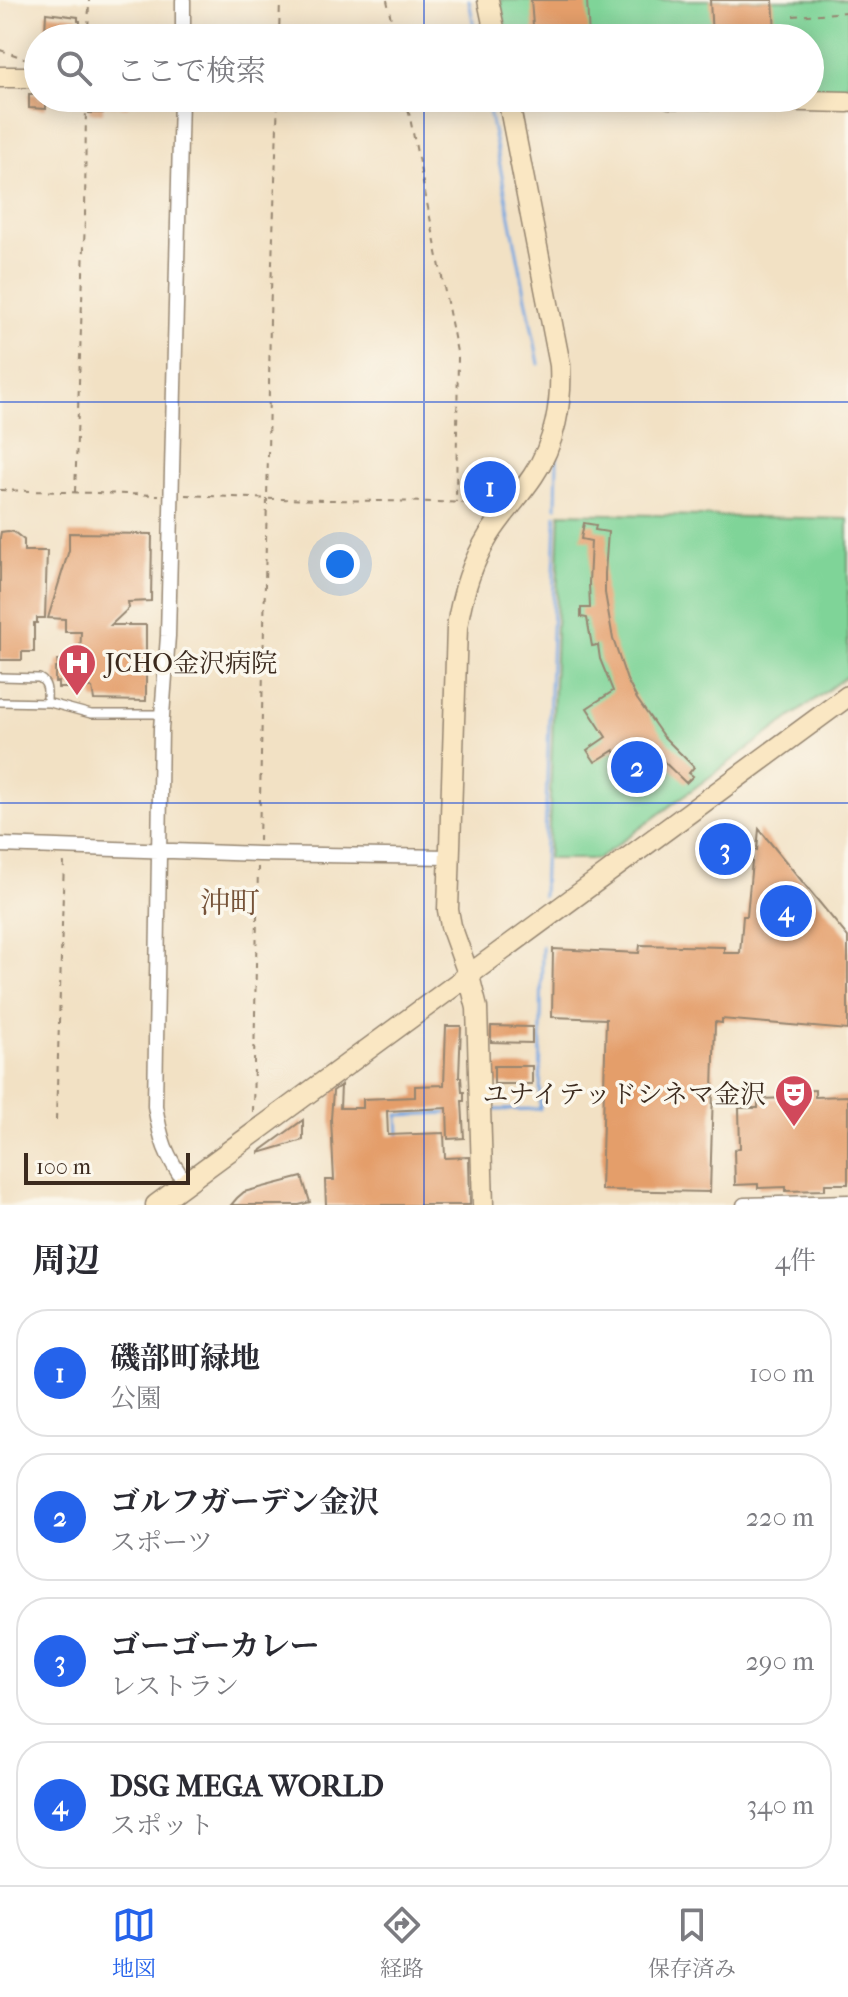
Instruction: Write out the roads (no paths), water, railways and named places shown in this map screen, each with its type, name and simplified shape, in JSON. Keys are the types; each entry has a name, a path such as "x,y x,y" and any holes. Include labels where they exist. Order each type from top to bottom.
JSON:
{"street":[{"path":"183,0 183,24"},
{"path":"488,0 493,24"},
{"path":"0,77 24,72"},
{"path":"824,101 848,102"},
{"path":"181,112 168,636 162,714 155,1106 160,1138 172,1165 186,1183"},
{"path":"483,1205 477,1008 451,926 447,898 457,627 466,583 475,560 490,533 534,475 545,453 555,424 561,379 511,112"},
{"path":"156,1205 848,696"},
{"path":"0,845 449,857"},
{"path":"744,1205 848,1202"}],"lane":[{"path":"0,677 43,680 47,688 47,703"},
{"path":"0,702 47,703 91,714 162,714"}],"waterway":[{"path":"469,0 473,24"},
{"path":"489,112 539,364"},
{"path":"556,507 557,456"},
{"path":"543,896 556,515"},
{"path":"489,1110 540,1109 542,946"},
{"path":"399,1137 398,1115 449,1113"}],"place":[{"name":"磯部町緑地","path":"490,487"},
{"name":"JCHO金沢病院","path":"77,697"},
{"name":"ゴルフガーデン金沢","path":"637,767"},
{"name":"ゴーゴーカレー","path":"725,849"},
{"name":"DSG MEGA WORLD","path":"786,911"},
{"name":"ユナイテッドシネマ金沢","path":"794,1128"}],"district":[{"name":"沖町","path":"230,903"}]}
